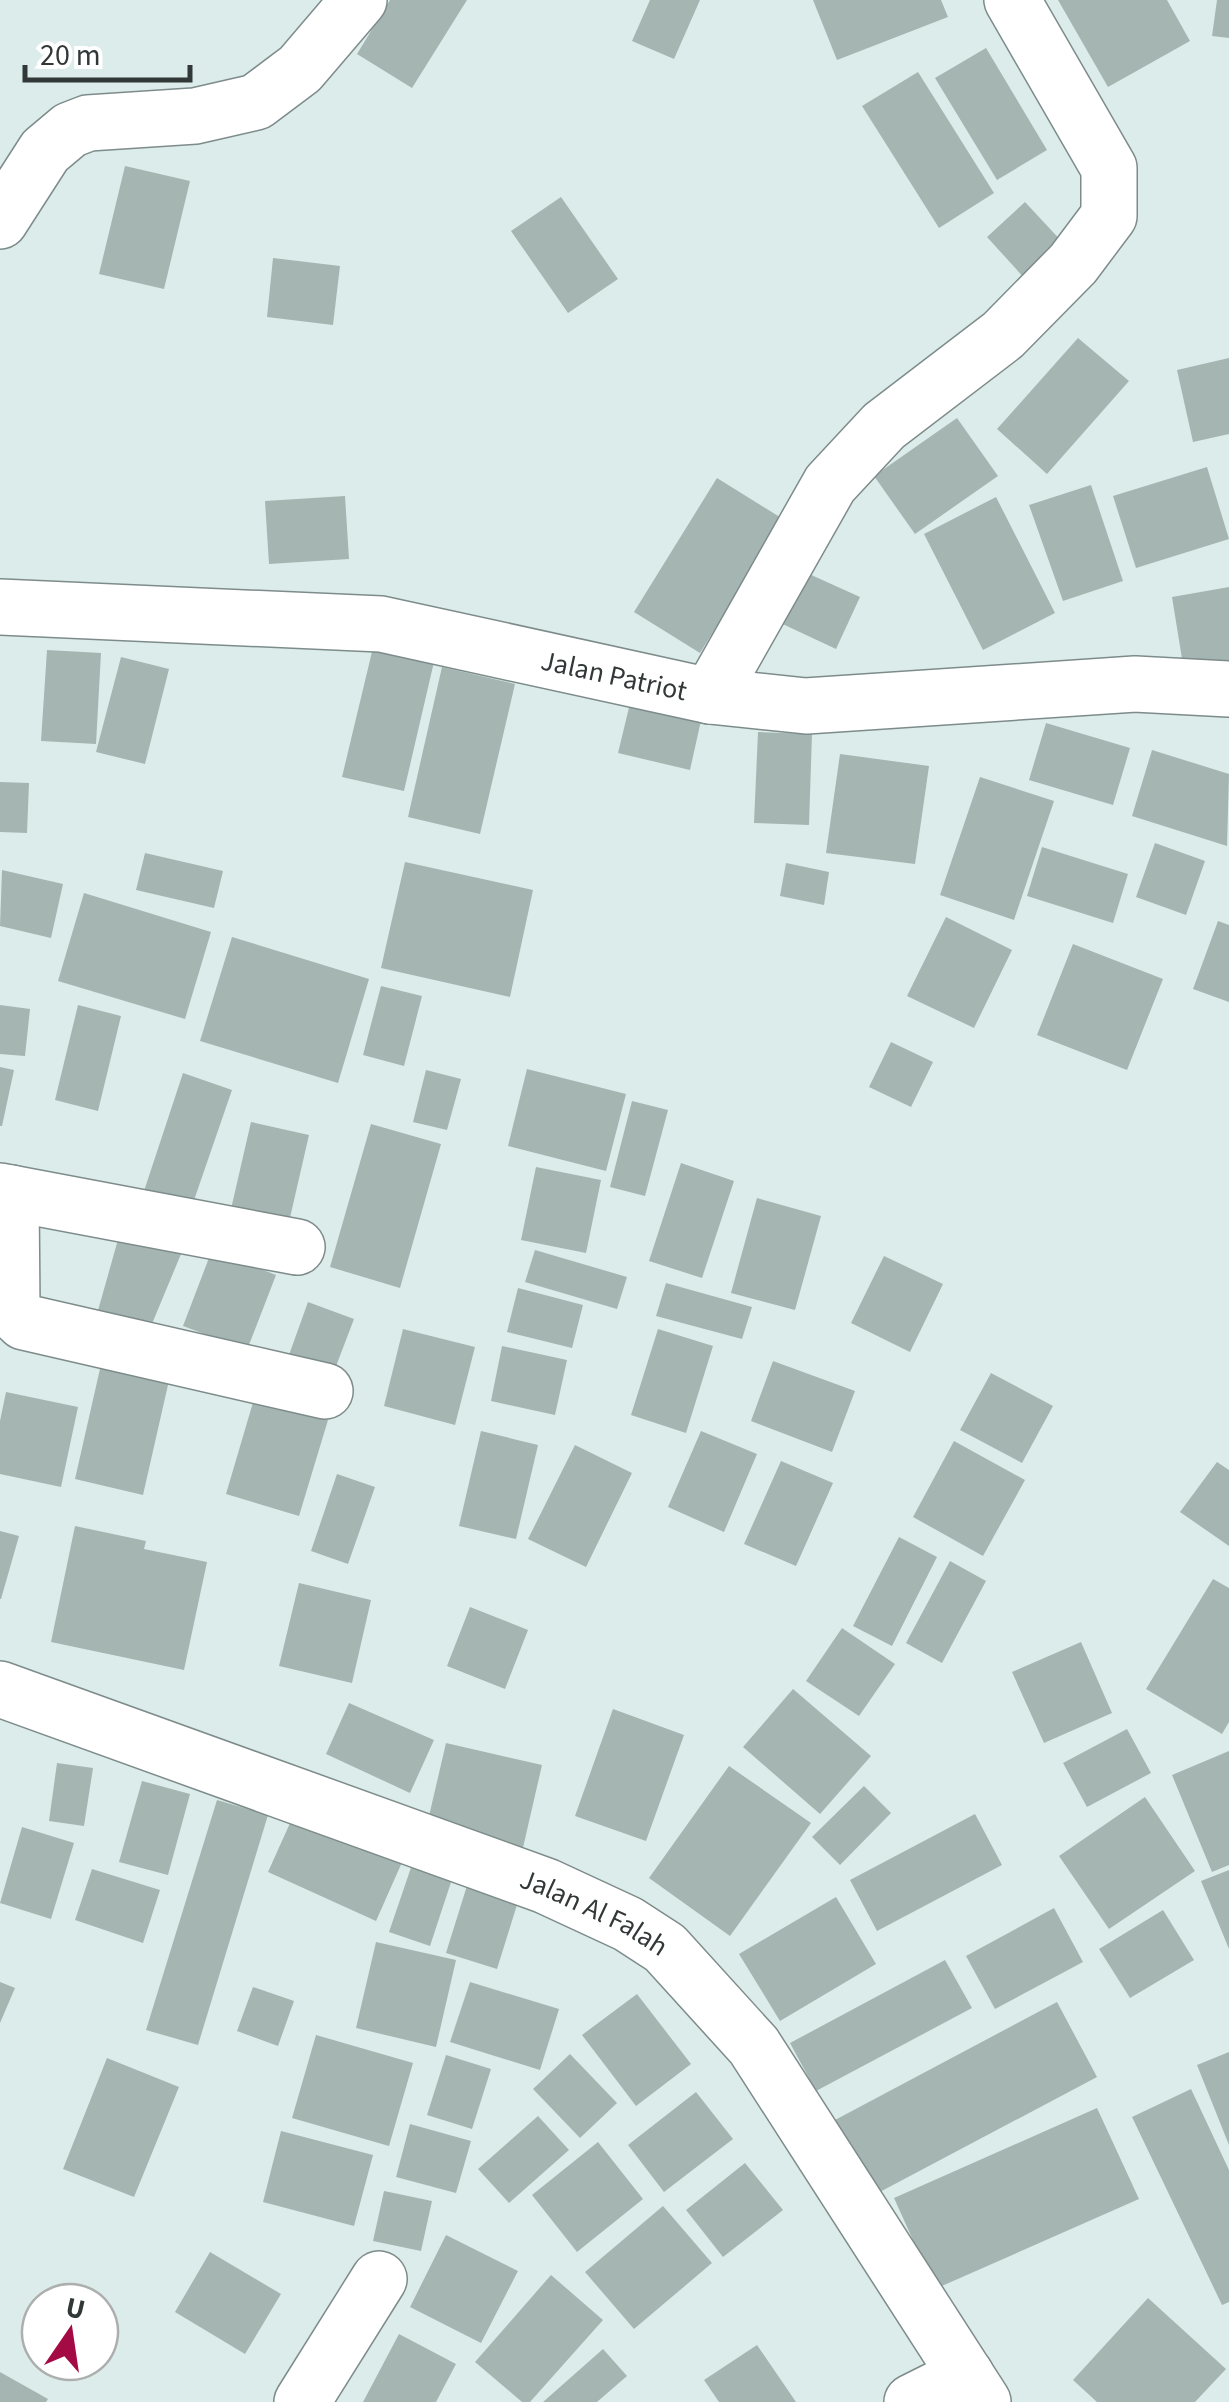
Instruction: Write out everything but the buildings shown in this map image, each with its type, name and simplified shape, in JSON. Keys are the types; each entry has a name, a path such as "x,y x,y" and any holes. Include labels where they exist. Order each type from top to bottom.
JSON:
{"street":[{"path":"0,221 44,151 70,130 88,123 195,116 256,102 300,69 358,0"},
{"path":"710,696 830,484 855,453 917,398 1004,335 1073,264 1109,216 1109,168 1012,0"},
{"name":"Jalan Patriot","path":"0,608 381,624 710,696 806,706 1135,684 1229,689"},
{"path":"297,1248 5,1192 12,1311 24,1322 325,1391"},
{"name":"Jalan Al Falah","path":"0,1689 546,1886 628,1924 665,1948 754,2046 975,2389"},
{"path":"302,2402 379,2279"},
{"path":"912,2402 975,2389"}]}
